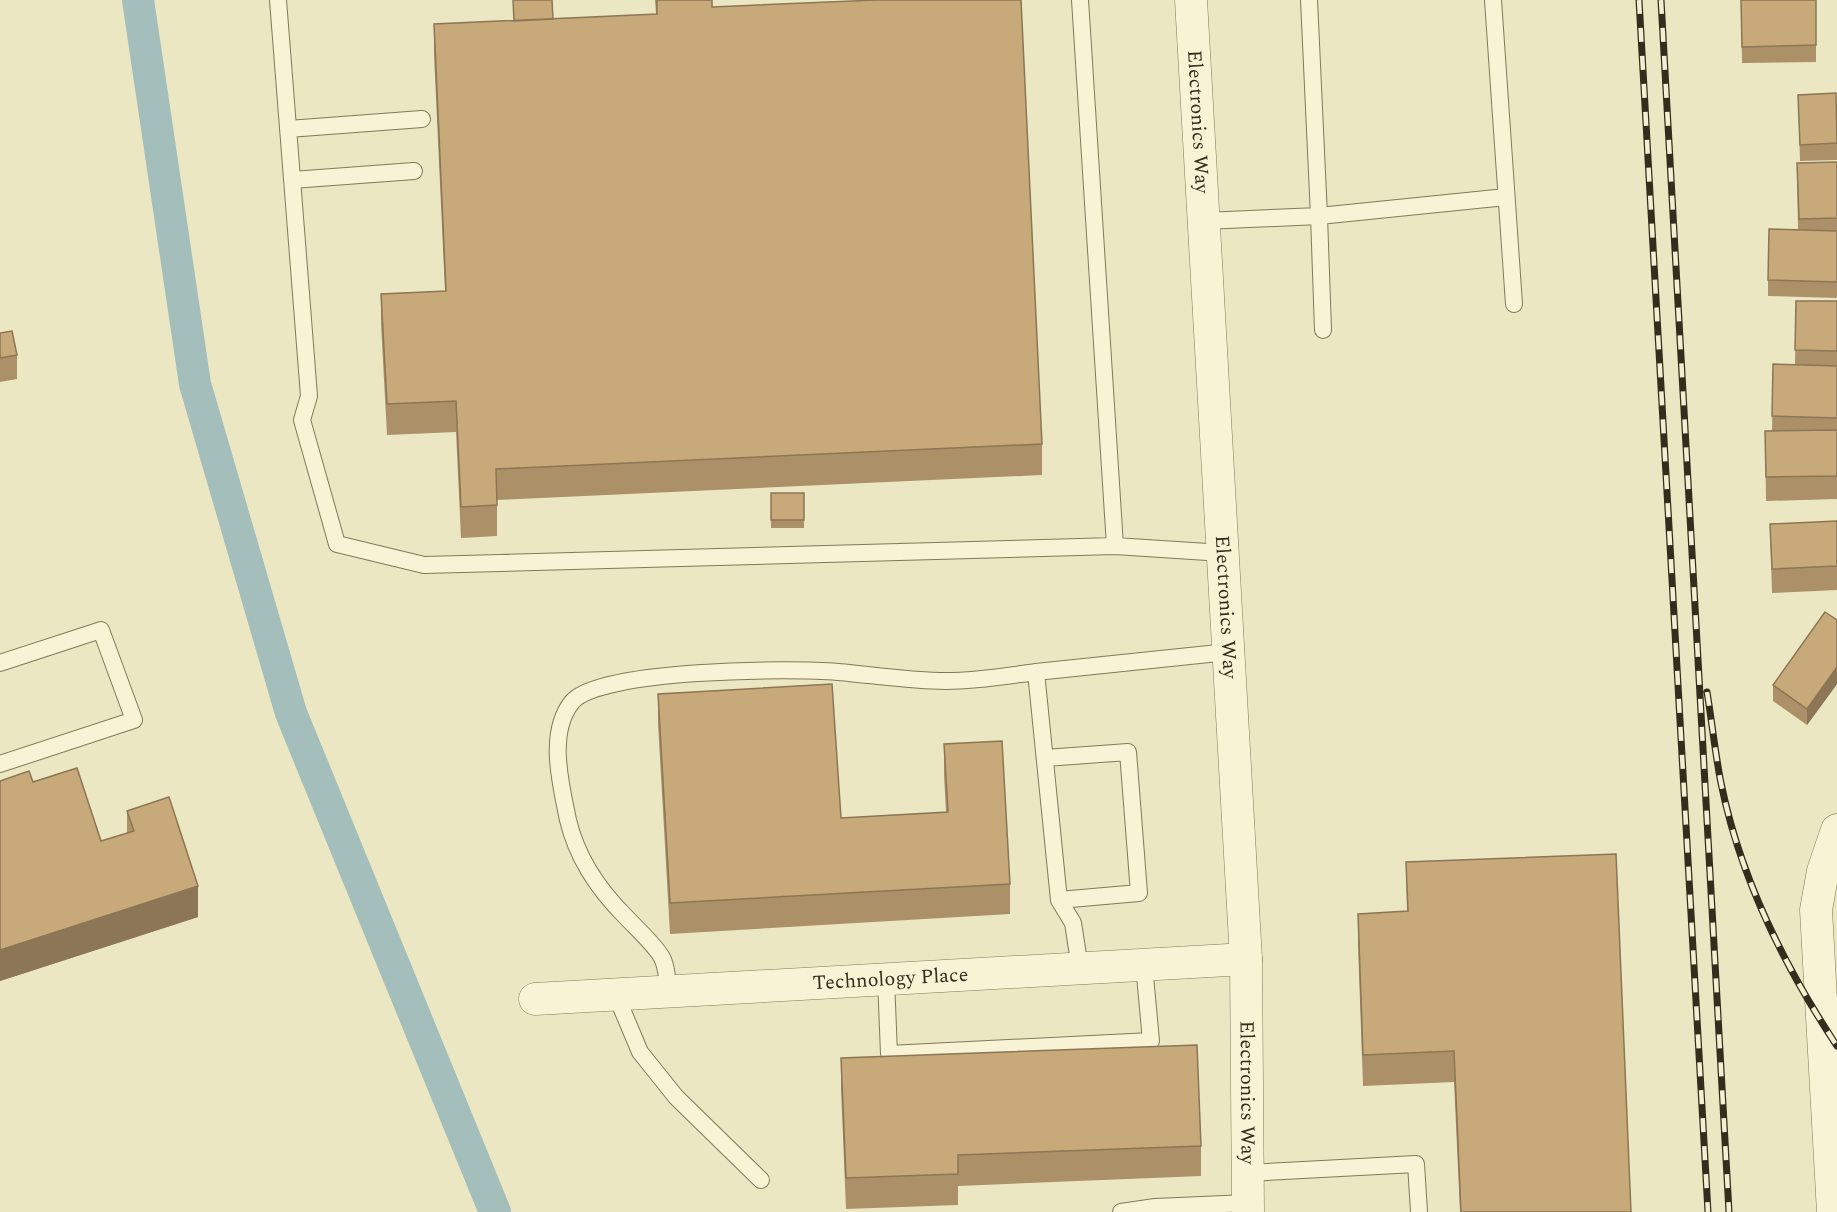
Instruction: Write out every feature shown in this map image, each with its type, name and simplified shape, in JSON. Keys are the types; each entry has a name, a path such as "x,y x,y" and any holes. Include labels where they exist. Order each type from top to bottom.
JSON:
{"street":[{"name":"Electronics Way","path":"1191,0 1246,959 1248,1196"},
{"path":"1834,1210 1827,910 1823,871 1837,830"},
{"name":"Technology Place","path":"535,999 1246,959"}],"lane":[{"path":"278,0 309,396 302,420 337,544 424,565 1115,546 1222,553"},
{"path":"1080,0 1115,546"},
{"path":"1309,0 1323,330"},
{"path":"1492,0 1514,304"},
{"path":"288,129 422,119"},
{"path":"292,180 414,171"},
{"path":"1204,221 1319,216 1506,197"},
{"path":"0,663 101,630 134,720 0,764"},
{"path":"669,992 663,958 599,889 582,859 569,823 560,772 558,738 564,716 572,700 590,690 618,681 652,677 760,671 837,672 897,679 945,681 988,679 1228,652"},
{"path":"1036,672 1059,900 1073,923 1080,968"},
{"path":"1045,758 1128,752 1139,893 1059,900"},
{"path":"886,979 889,1054 1151,1041 1144,965"},
{"path":"616,995 640,1052 676,1097 761,1180"},
{"path":"1121,1212 1248,1196 1416,1164 1419,1212"}],"building":[{"path":"513,0 552,0 553,19 514,21"},
{"path":"657,0 712,0 712,7 876,0 1021,0 1042,444 496,469 497,505 461,507 456,401 387,404 381,294 446,291 434,24 657,14"},
{"path":"1741,0 1816,0 1816,45 1742,47"},
{"path":"1836,93 1837,143 1800,145 1798,95"},
{"path":"1837,162 1837,218 1799,219 1797,163"},
{"path":"1769,229 1837,231 1837,282 1768,280"},
{"path":"1796,301 1837,301 1837,351 1795,350"},
{"path":"12,331 17,355 0,358 0,333"},
{"path":"1773,364 1837,366 1837,418 1772,416"},
{"path":"1837,430 1837,476 1766,477 1765,431"},
{"path":"771,493 804,493 804,520 771,520"},
{"path":"1837,521 1837,566 1772,569 1770,524"},
{"path":"1825,612 1837,620 1837,667 1807,709 1773,685"},
{"path":"832,684 841,818 948,812 944,744 1002,741 1010,884 670,903 658,694"},
{"path":"77,768 101,841 134,831 127,811 169,797 198,886 0,950 0,781 29,771 33,782"},
{"path":"1616,854 1631,1212 1461,1212 1454,1051 1363,1055 1358,914 1408,911 1406,862"},
{"path":"1197,1045 1201,1146 958,1155 958,1174 846,1178 841,1058"}],"waterway":[{"path":"138,0 195,384 291,713 495,1212"}],"railway":[{"path":"1639,0 1708,1212"},
{"path":"1661,0 1729,1212"},
{"path":"1707,692 1721,783 1729,818 1752,886 1782,952 1837,1046"}]}
